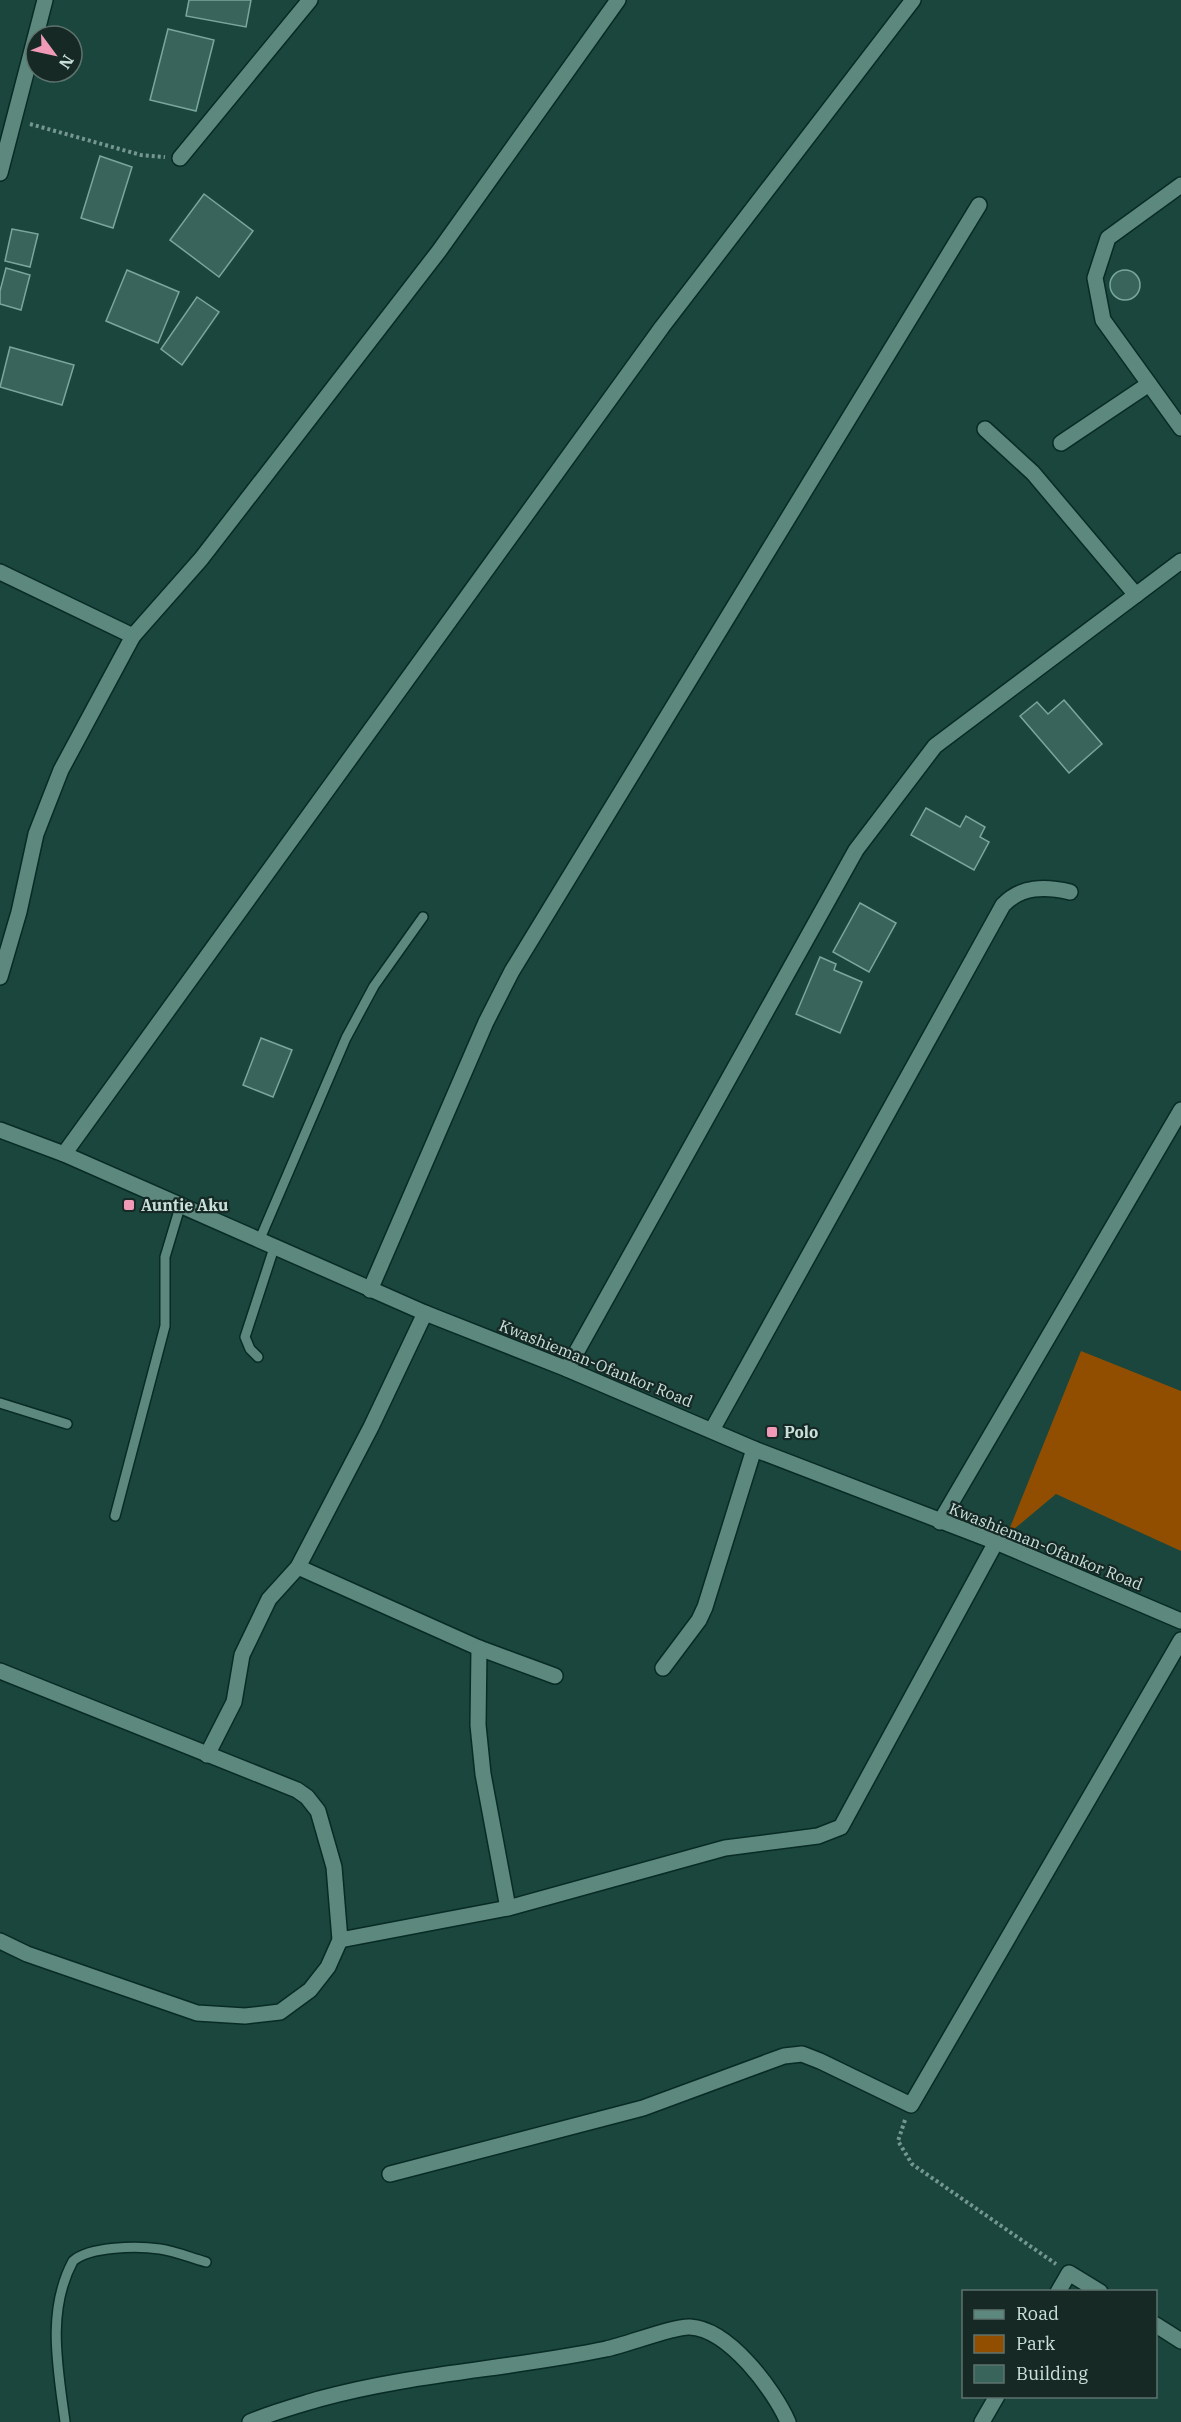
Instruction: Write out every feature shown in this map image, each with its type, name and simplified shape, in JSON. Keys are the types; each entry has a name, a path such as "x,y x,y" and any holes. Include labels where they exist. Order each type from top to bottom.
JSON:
{"street":[{"path":"0,173 45,0"},
{"path":"180,158 310,0"},
{"path":"0,977 19,912 36,834 61,770 133,636 201,559 432,261 618,0"},
{"path":"64,1154 662,327 912,0"},
{"path":"1181,185 1108,238 1095,278 1103,320 1181,428"},
{"path":"370,1290 486,1022 512,971 979,205"},
{"path":"1061,443 1149,384"},
{"path":"985,429 1033,473 1136,595"},
{"path":"567,1369 856,850 935,746 1181,561"},
{"path":"0,572 133,636"},
{"path":"712,1430 1003,905 1015,893 1049,887 1070,892"},
{"path":"940,1522 1181,1110"},
{"name":"Kwashieman-Ofankor Road","path":"0,1130 64,1154 425,1313 567,1369 753,1449 996,1542 1181,1621"},
{"path":"207,1755 234,1702 242,1655 269,1599 298,1567 371,1427 425,1313"},
{"path":"663,1668 699,1620 705,1607 753,1449"},
{"path":"340,1940 508,1908 725,1848 818,1836 841,1827 996,1542"},
{"path":"298,1567 478,1648 555,1676"},
{"path":"390,2174 643,2108 784,2056 802,2054 820,2061 910,2105 1181,1640"},
{"path":"478,1648 478,1725 483,1774 508,1908"},
{"path":"0,1671 297,1790 307,1797 318,1811 334,1867 340,1940 328,1967 310,1990 280,2012 245,2016 197,2013 27,1954 0,1941"},
{"path":"1059,2290 1069,2273 1097,2290"},
{"path":"1157,2326 1181,2341"},
{"path":"250,2422 269,2413 370,2385 607,2349 690,2327 717,2336 738,2354 778,2400 788,2422"},
{"path":"982,2422 996,2398"}],"lane":[{"path":"259,1241 346,1038 374,986 423,917"},
{"path":"115,1516 165,1326 165,1257 180,1206"},
{"path":"258,1357 244,1337 274,1248"},
{"path":"0,1403 67,1424"},
{"path":"65,2422 56,2353 56,2317 66,2274 73,2261 92,2252 127,2248 161,2249 206,2262"}],"path":[{"path":"15,120 141,155 180,158"},
{"path":"910,2105 898,2141 912,2164 1069,2273"}],"green space":[{"path":"1081,1351 1181,1391 1181,1551 1056,1494 1007,1535"}],"building":[{"path":"189,0 251,0 246,27 186,16"},
{"path":"168,29 214,40 196,111 150,100"},
{"path":"100,156 132,167 113,228 81,218"},
{"path":"204,194 253,231 219,277 170,240"},
{"path":"12,229 38,234 30,267 5,261"},
{"path":"6,268 30,275 21,310 0,304 0,291"},
{"path":"127,270 179,292 158,343 106,321"},
{"path":"1125,270 1136,274 1140,285 1136,296 1125,300 1114,296 1110,285 1114,274"},
{"path":"197,297 219,312 182,365 161,349"},
{"path":"10,347 74,365 62,405 0,387"},
{"path":"1064,700 1102,744 1069,773 1020,716 1037,702 1048,714"},
{"path":"926,808 960,827 966,816 985,827 980,837 989,842 974,870 911,835"},
{"path":"860,903 896,923 869,972 833,952"},
{"path":"820,957 836,964 834,970 862,982 840,1033 796,1014"},
{"path":"261,1038 292,1050 273,1097 243,1085"}],"place":[{"name":"Auntie Aku","path":"129,1205"},
{"name":"Polo","path":"772,1432"}]}
